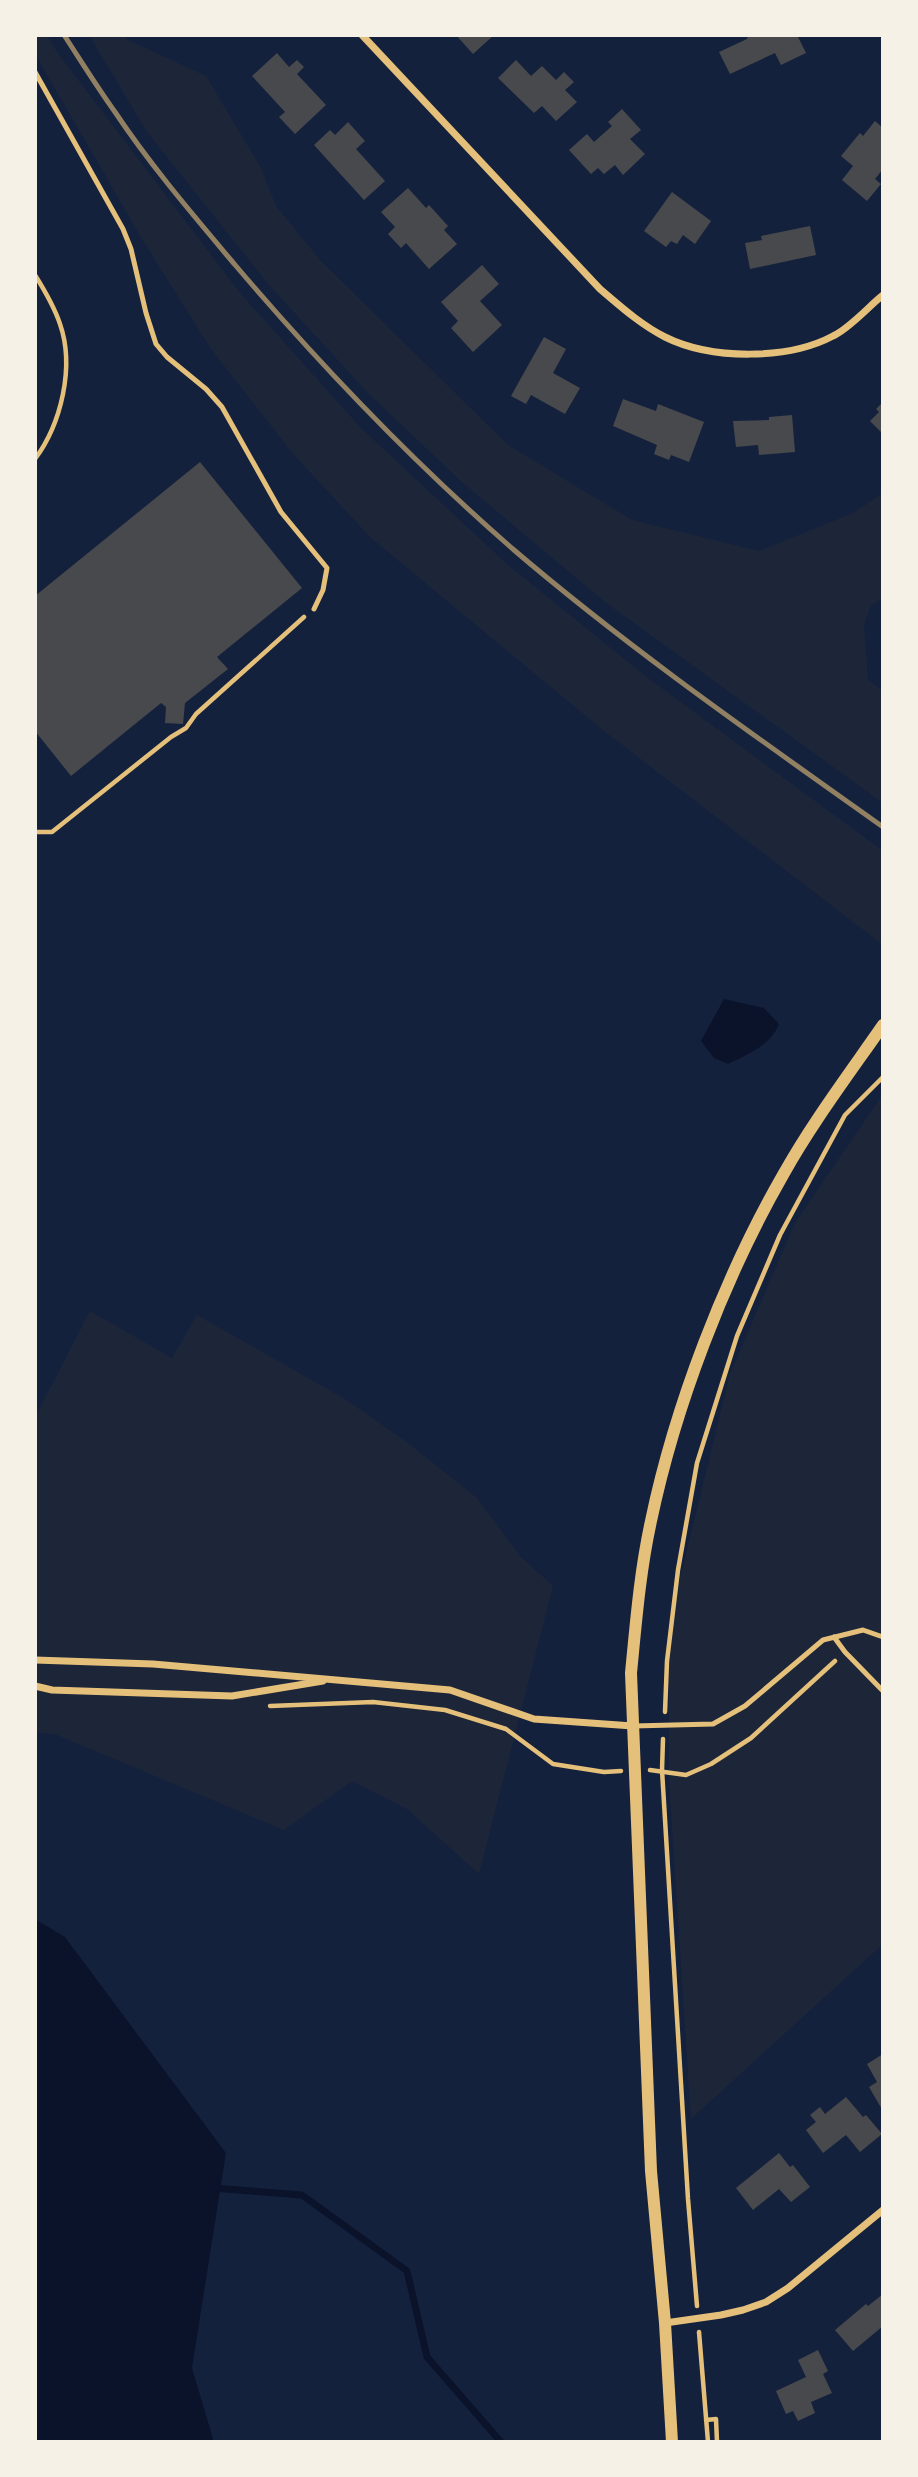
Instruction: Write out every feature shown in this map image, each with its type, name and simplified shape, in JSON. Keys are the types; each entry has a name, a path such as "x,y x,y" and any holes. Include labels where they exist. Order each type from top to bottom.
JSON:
{"street":[{"path":"362,35 600,289 630,315 666,337 718,352 754,355 792,350 834,336 883,295"},
{"path":"672,2442 652,2171 631,1673 650,1521 688,1389 747,1242 784,1173 883,1025"},
{"path":"35,1660 153,1664 450,1690 534,1719 633,1726"},
{"path":"35,1686 52,1690 232,1696 334,1679"},
{"path":"665,2323 721,2315 766,2302 788,2288 883,2210"}],"lane":[{"path":"35,72 123,229 131,249 156,344 222,407 281,512 327,568 323,590 314,609"},
{"path":"633,1726 712,1724 746,1706 823,1640 863,1630 883,1637"},
{"path":"834,1637 883,1691"}],"path":[{"path":"35,275 50,298 61,326 65,350 63,398 45,446 35,459"},
{"path":"35,832 52,832 186,728 196,714 314,609"},
{"path":"666,1702 667,1661 678,1570 697,1463 737,1336 780,1235 845,1115 883,1077"},
{"path":"697,2297 688,2199 662,1770 686,1775 711,1764 751,1738 845,1652"},
{"path":"261,1705 373,1702 445,1710 506,1730 553,1763 604,1772"},
{"path":"699,2337 708,2442"},
{"path":"706,2420 716,2419 717,2442"}],"shaded area":[{"path":"35,35 47,35 57,52 240,293 361,428 508,565 648,678 883,851 883,945 599,727 370,537 294,455 211,349 142,239 35,54"},
{"path":"89,35 124,35 126,39 206,76 261,168 276,206 320,260 508,445 632,520 759,551 853,513 883,493 883,598 871,605 864,625 868,680 883,691 883,803 605,602 463,483 368,393 269,285 147,132"},
{"path":"724,999 764,1008 779,1024 764,1044 728,1064 714,1058 701,1041"},
{"path":"883,1094 883,1944 691,2119 669,1780 669,1623 730,1374 795,1223"},
{"path":"90,1311 172,1358 197,1315 345,1399 404,1440 476,1497 521,1557 553,1586 479,1874 407,1809 352,1781 284,1830 57,1735 35,1732 35,1417"},
{"path":"35,1919 65,1937 226,2153 192,2368 214,2442 35,2442"}],"building":[{"path":"456,35 494,35 473,54"},
{"path":"748,35 797,35 806,53 781,65 775,53 730,74 719,52 747,39"},
{"path":"277,53 289,67 297,60 304,67 297,74 326,105 295,134 279,117 285,112 252,76"},
{"path":"516,60 531,76 542,66 556,80 564,72 574,82 565,90 577,102 556,121 542,106 534,113 498,78"},
{"path":"622,109 641,130 630,139 645,154 623,175 615,165 604,174 598,168 591,174 569,150 587,134 594,142 612,126 608,122"},
{"path":"875,121 883,128 883,169 875,179 881,184 867,201 842,180 853,166 841,156 860,133 863,136"},
{"path":"348,122 365,141 356,149 385,181 364,200 314,145 330,130 335,135"},
{"path":"408,188 426,208 429,205 448,226 444,230 457,244 429,269 406,243 401,248 388,234 395,227 381,212"},
{"path":"672,192 711,221 695,244 683,235 677,244 671,241 666,247 644,231"},
{"path":"810,226 816,255 750,269 745,243 762,240 761,236"},
{"path":"482,265 499,284 480,301 502,325 473,352 451,328 458,321 441,302"},
{"path":"544,337 566,349 553,373 580,388 565,414 531,395 526,404 511,396"},
{"path":"623,399 656,411 658,404 704,422 689,462 671,455 669,460 654,454 657,445 613,426"},
{"path":"883,402 883,434 870,421 879,412 876,409"},
{"path":"792,415 795,452 759,455 758,445 736,447 733,421 769,420 769,417"},
{"path":"200,462 302,588 217,657 228,669 185,703 183,724 165,723 166,707 161,703 71,776 35,731 35,596"},
{"path":"883,2054 883,2111 869,2087 877,2082 867,2064"},
{"path":"846,2097 882,2134 860,2152 846,2135 823,2153 806,2130 816,2122 810,2115 820,2107 825,2114"},
{"path":"779,2153 790,2167 793,2165 810,2187 791,2202 779,2189 753,2210 736,2188"},
{"path":"883,2294 883,2326 853,2351 835,2330 866,2304 868,2306"},
{"path":"818,2350 828,2371 823,2374 832,2393 811,2402 815,2413 798,2421 793,2411 786,2414 776,2391 806,2377 798,2360"}],"waterway":[{"path":"213,2188 302,2195 407,2271 427,2357 501,2442"}],"railway":[{"path":"64,35 143,152 220,247 335,377 440,483 514,550 603,623 883,827"}]}
